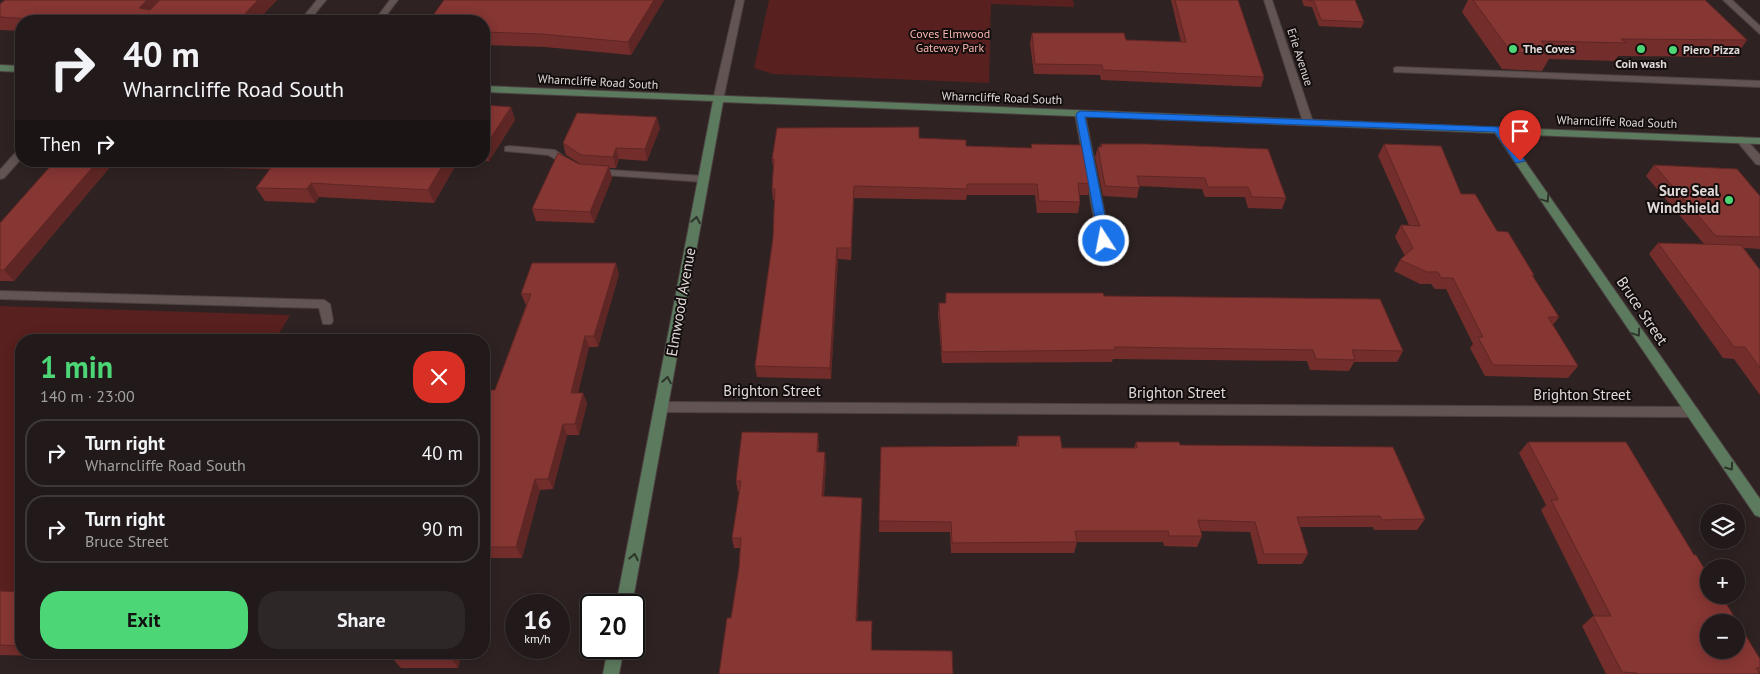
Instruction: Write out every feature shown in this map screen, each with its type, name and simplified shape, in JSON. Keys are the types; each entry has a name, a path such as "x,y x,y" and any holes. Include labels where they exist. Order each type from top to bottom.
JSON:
{"main road":[{"path":"0,68 15,69"},
{"name":"Wharncliffe Road South","path":"490,89 718,100 1760,140"},
{"name":"Elmwood Avenue","path":"626,594 718,100"},
{"name":"Bruce Street","path":"1498,130 1760,511"},
{"path":"611,674 614,659"}],"street":[{"path":"309,15 322,0"},
{"path":"383,15 394,0"},
{"name":"Elmwood Avenue","path":"718,100 740,0"},
{"name":"Erie Avenue","path":"1268,0 1308,122"},
{"path":"1726,0 1760,31"},
{"path":"1396,70 1760,84"},
{"path":"1080,114 1104,241"},
{"path":"1741,140 1760,162"},
{"path":"509,150 551,152 582,171 704,179"},
{"path":"0,176 15,160"},
{"path":"0,294 324,304 327,321"},
{"name":"Brighton Street","path":"662,407 1692,412"}],"green space":[{"name":"Coves Elmwood Gateway Park","path":"769,0 1073,0 1074,7 991,4 989,83 773,74 754,68"},
{"path":"0,306 290,315 279,334 15,334 15,597 0,596"}],"building":[{"path":"5,0 147,0 139,8 150,10 160,0 258,0 244,15 15,15 15,18 0,17 0,4"},
{"path":"444,0 654,0 628,42 541,34 490,32 490,15 433,15"},
{"path":"1175,0 1238,0 1264,77 1103,70 1102,65 1035,64 1032,33 1124,33 1126,40 1186,42"},
{"path":"1306,0 1355,0 1364,22 1321,20 1314,1"},
{"path":"1473,0 1705,0 1747,40 1621,39 1626,43 1541,41 1552,54 1511,52"},
{"path":"490,105 511,107 490,139"},
{"path":"577,113 657,117 645,149 616,148 613,157 581,155 563,143"},
{"path":"919,127 919,138 966,140 966,146 1032,148 1031,144 1083,145 1090,184 1078,183 1080,202 1039,201 1037,184 967,184 967,189 854,186 851,248 837,248 830,368 755,366 773,238 775,189 772,189 774,159 772,159 777,128"},
{"path":"1101,144 1268,149 1286,198 1252,197 1248,187 1208,187 1205,178 1137,176 1140,188 1105,186 1098,147 1102,147"},
{"path":"1384,144 1441,146 1461,194 1475,194 1497,231 1508,232 1534,275 1532,275 1559,317 1548,317 1578,366 1493,365 1478,337 1483,337 1453,278 1441,278 1438,272 1427,272 1400,260 1413,248 1401,225 1420,226"},
{"path":"558,153 579,164 609,166 590,212 532,209"},
{"path":"1654,165 1737,169 1760,196 1760,237 1716,236"},
{"path":"50,167 93,167 4,270 0,270 0,223"},
{"path":"272,167 441,167 428,190 311,183 307,189 256,188"},
{"path":"1658,243 1741,245 1760,270 1760,368 1745,347 1734,347"},
{"path":"532,263 616,263 594,336 585,336 571,393 583,393 575,424 563,424 548,479 535,479 516,547 490,547 490,390 495,390 531,294 521,294"},
{"path":"946,293 1103,293 1104,296 1380,299 1403,351 1352,350 1355,360 1316,359 1313,350 1115,347 1115,350 942,352 939,303 946,303"},
{"path":"742,432 818,433 817,452 825,452 822,496 862,498 856,621 872,621 871,650 952,651 953,674 719,674 727,618 731,618 739,568 741,538 732,538 741,481 736,481"},
{"path":"1018,436 1060,436 1062,448 1137,448 1136,442 1179,442 1180,445 1393,447 1425,519 1382,520 1380,516 1297,517 1308,554 1264,554 1255,522 1198,520 1202,536 1169,536 1168,531 1075,531 1077,542 952,543 951,522 879,521 881,447 1019,446"},
{"path":"1528,442 1626,442 1694,555 1700,561 1700,604 1726,604 1733,614 1700,614 1700,659 1745,659 1745,634 1760,659 1760,668 1756,668 1760,674 1637,674 1622,672 1593,616 1611,616 1551,500 1558,500"},
{"path":"0,591 15,592 15,646 0,645"}],"place":[{"name":"The Coves","path":"1513,49"},
{"name":"Coin wash","path":"1641,49"},
{"name":"Piero Pizza","path":"1673,50"},
{"name":"Sure Seal Windshield","path":"1729,200"}],"route":[{"path":"1104,241 1080,114 1498,130 1520,161"}]}
